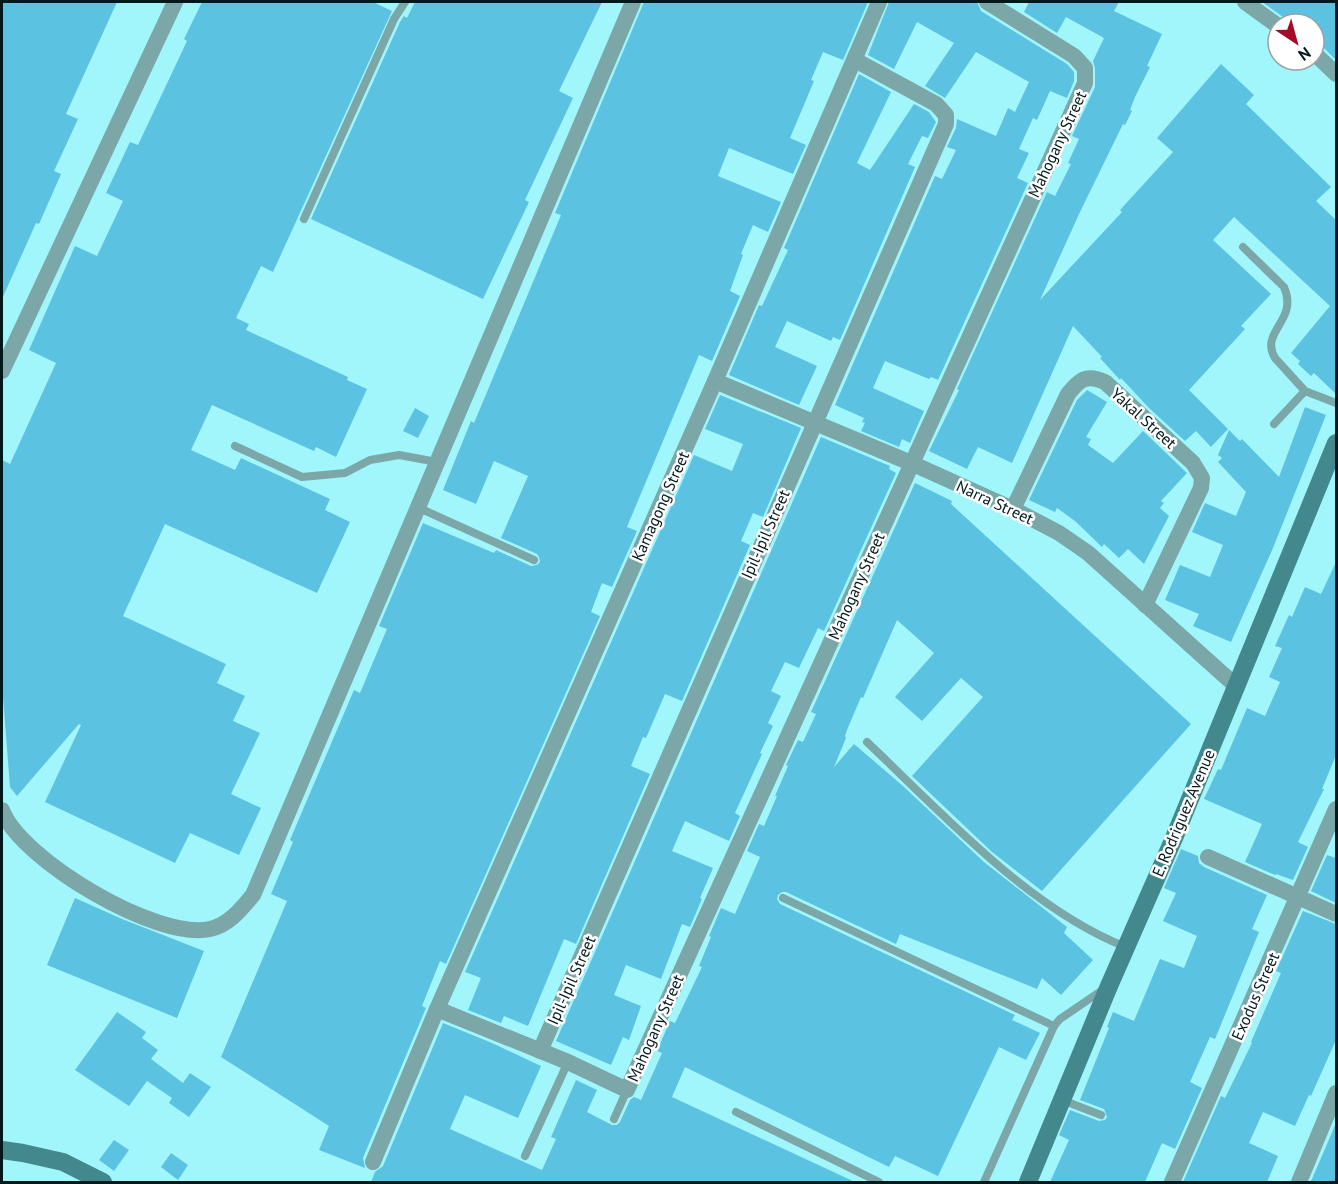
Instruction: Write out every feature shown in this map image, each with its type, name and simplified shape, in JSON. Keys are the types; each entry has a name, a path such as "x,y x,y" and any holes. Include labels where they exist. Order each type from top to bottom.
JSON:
{"street":[{"path":"2,371 175,2"},
{"path":"2,810 6,821 43,859 71,880 116,905 162,924 187,929 210,929 227,922 253,895 633,2"},
{"name":"Kamagong Street","path":"373,1162 437,1008 715,381 879,2"},
{"name":"Mahogany Street","path":"627,1090 1085,82 1085,68 1074,56 987,2"},
{"path":"1245,2 1266,17"},
{"name":"Ipil-Ipil Street","path":"540,1051 813,423 946,124 946,115 936,104 855,60"},
{"name":"Yakal Street","path":"1013,509 1068,394 1084,379 1095,378 1105,382 1193,463 1202,478 1197,496 1145,605"},
{"name":"Narra Street","path":"715,381 911,463 1013,509 1074,542 1236,686"},
{"name":"E. Rodriguez Avenue","path":"1028,1182 1109,986 1174,838 1336,443"},
{"name":"Exodus Street","path":"1172,1182 1336,809"},
{"path":"1208,857 1336,914"},
{"path":"437,1008 568,1062 627,1090"},
{"path":"1299,1182 1336,1092"},
{"path":"2,1150 63,1162 103,1182"}],"lane":[{"path":"304,219 394,19 405,2"},
{"path":"1243,247 1284,287 1287,295 1288,309 1273,336 1271,347 1275,358 1305,391 1336,403"},
{"path":"1274,424 1305,391"},
{"path":"235,446 302,477 345,473 370,460 399,455 437,462"},
{"path":"417,507 534,560"},
{"path":"867,742 1030,891 1068,918 1126,947"},
{"path":"783,898 1054,1026"},
{"path":"984,1182 1054,1026 1060,1019 1109,986"},
{"path":"525,1156 568,1062"},
{"path":"614,1119 627,1090"},
{"path":"1062,1100 1101,1115"},
{"path":"736,1112 879,1182"}],"building":[{"path":"2,2 117,2 66,114 78,119 54,171 61,174 2,299"},
{"path":"202,2 373,2 392,11 273,272 261,266 236,318 249,324 246,330 348,377 347,380 367,389 336,457 316,447 314,451 212,405 191,450 235,470 241,458 330,499 325,510 350,522 317,593 165,524 123,616 226,664 217,683 245,696 233,721 260,733 231,794 261,808 239,855 190,833 175,863 45,802 81,725 79,724 17,796 10,787 2,684 2,460 10,464 56,363 29,350 75,246 97,256 123,201 106,193 130,142 138,145 187,41 184,39"},
{"path":"415,2 602,2 559,91 573,98 525,200 529,202 483,299 311,219 400,22 404,16 407,18"},
{"path":"644,2 868,2 843,60 823,52 811,80 814,81 790,138 806,145 793,174 729,148 718,176 781,202 768,232 753,225 730,291 740,296 712,361 699,355 627,527 637,531 612,587 602,583 591,612 600,616 446,964 440,961 422,1006 426,1008 363,1158 365,1168 319,1150 329,1126 221,1057 287,901 271,894 293,842 290,840 354,690 360,693 387,629 379,626 423,523 494,553 496,550 531,566 540,562 537,554 501,538 528,476 494,461 476,504 443,490 471,421 474,423 561,215 555,213"},
{"path":"889,2 977,2 981,11 1067,64 1074,72 1074,81 1067,98 1050,91 1037,120 1033,118 1019,149 1029,153 1017,178 1028,183 938,380 931,377 929,379 885,361 873,388 924,411 910,443 902,439 899,447 861,431 865,423 862,422 864,418 835,405 935,176 942,179 956,150 947,147 956,128 957,119 996,136 1008,108 1015,112 1029,82 976,52 945,98 925,86 954,43 917,22 894,69 868,55"},
{"path":"1029,2 1119,2 1114,11 1162,34 1147,66 1150,67 1135,97 1130,110 1132,111 1125,125 1123,124 1080,212 1040,300 1122,212 1120,210 1173,152 1157,138 1221,64 1254,95 1246,104 1331,187 1316,201 1336,220 1336,394 1314,373 1311,376 1298,364 1300,361 1291,353 1330,306 1234,217 1213,240 1271,294 1241,326 1245,329 1189,390 1228,429 1211,447 1196,431 1185,441 1121,378 1120,380 1073,326 1012,463 978,447 967,469 929,451 959,390 957,389 1047,192 1055,196 1071,164 1068,163 1079,139 1072,136 1095,87 1093,61 1104,38 1066,17 1057,33 1024,12"},
{"path":"1262,2 1336,2 1336,60 1326,50 1326,12 1276,12"},
{"path":"859,74 891,92 857,163 870,170 914,104 929,112 936,122 928,138 922,136 908,164 915,167 840,340 833,337 831,341 787,321 775,347 817,366 799,405 729,375 759,305 762,306 788,250 784,248"},
{"path":"1087,390 1107,402 1086,437 1091,439 1088,445 1113,463 1143,431 1187,473 1161,501 1164,503 1160,508 1169,516 1144,564 1128,549 1119,558 1104,544 1102,547 1075,521 1057,508 1055,512 1029,500 1077,400"},
{"path":"720,395 801,428 763,517 753,513 741,541 750,545 682,701 665,694 646,738 643,737 631,766 650,774 576,944 564,939 528,1026 504,1016 501,1023 468,1010 481,978 465,972 694,455 732,471 743,444 705,429"},
{"path":"1305,407 1326,415 1273,548 1231,642 1193,626 1199,614 1165,600 1180,565 1210,577 1223,545 1192,532 1205,503 1236,516 1246,492 1218,462 1222,458 1218,455 1229,430 1240,441 1242,439 1279,477"},
{"path":"415,408 429,416 418,438 403,431"},
{"path":"821,437 890,466 889,469 896,473 824,631 818,628 799,668 785,662 771,691 781,696 768,723 773,726 735,813 740,816 729,841 685,821 672,851 713,868 690,927 682,924 661,979 626,965 614,995 641,1006 629,1040 623,1037 611,1065 556,1041"},
{"path":"915,483 952,501 951,504 1191,724 1042,891 992,852 912,776 983,697 961,678 922,721 895,697 934,653 897,620 863,698 861,697 834,767 854,744 903,786 984,862 1067,927 1064,933 1093,960 1061,995 1042,978 1037,989 900,934 896,944 786,892 778,895 777,899 780,904 1015,1015 1012,1020 1040,1033 1026,1060 999,1047 938,1176 895,1156 889,1167 685,1067 672,1097 855,1182 371,1182 375,1172 383,1166 443,1023 541,1066 518,1118 465,1095 450,1129 542,1170 556,1139 551,1137 576,1080 597,1090 587,1112 612,1125 620,1122 630,1100 634,1097 641,1100 662,1053 657,1051 670,1021 675,1023 702,967 699,966 721,908 735,914 760,857 747,851 759,824 764,826 788,766 786,765 798,740 803,742 816,714 811,712"},
{"path":"1336,562 1336,755 1322,789 1324,789 1298,842 1308,847 1293,880 1245,862 1262,824 1204,799 1218,769 1221,770 1247,708 1265,716 1280,682 1269,677 1282,648 1275,646 1289,615 1292,617 1305,587 1321,594"},
{"path":"1181,849 1198,856 1199,863 1204,867 1267,895 1252,929 1259,932 1215,1039 1210,1037 1190,1082 1202,1088 1175,1149 1162,1143 1145,1182 1050,1182 1069,1140 1059,1135 1070,1110 1099,1121 1107,1117 1104,1109 1080,1100 1109,1028 1107,1027 1113,1012 1134,1021 1160,959 1184,968 1197,936 1163,921 1176,893 1164,888"},
{"path":"1327,855 1336,858 1336,903 1311,891"},
{"path":"75,898 204,951 177,1018 47,965"},
{"path":"1303,911 1336,924 1336,1040 1295,1126 1263,1112 1249,1143 1278,1156 1267,1182 1183,1182 1221,1096 1225,1098 1252,1043 1281,973 1276,971"},
{"path":"117,1012 146,1032 142,1038 158,1050 151,1059 183,1083 190,1073 211,1087 189,1117 169,1103 172,1098 147,1081 129,1106 75,1070"},
{"path":"1336,1123 1336,1182 1310,1182 1312,1179"},
{"path":"114,1140 129,1150 114,1171 99,1160"},
{"path":"171,1153 188,1165 178,1180 161,1167"}]}
